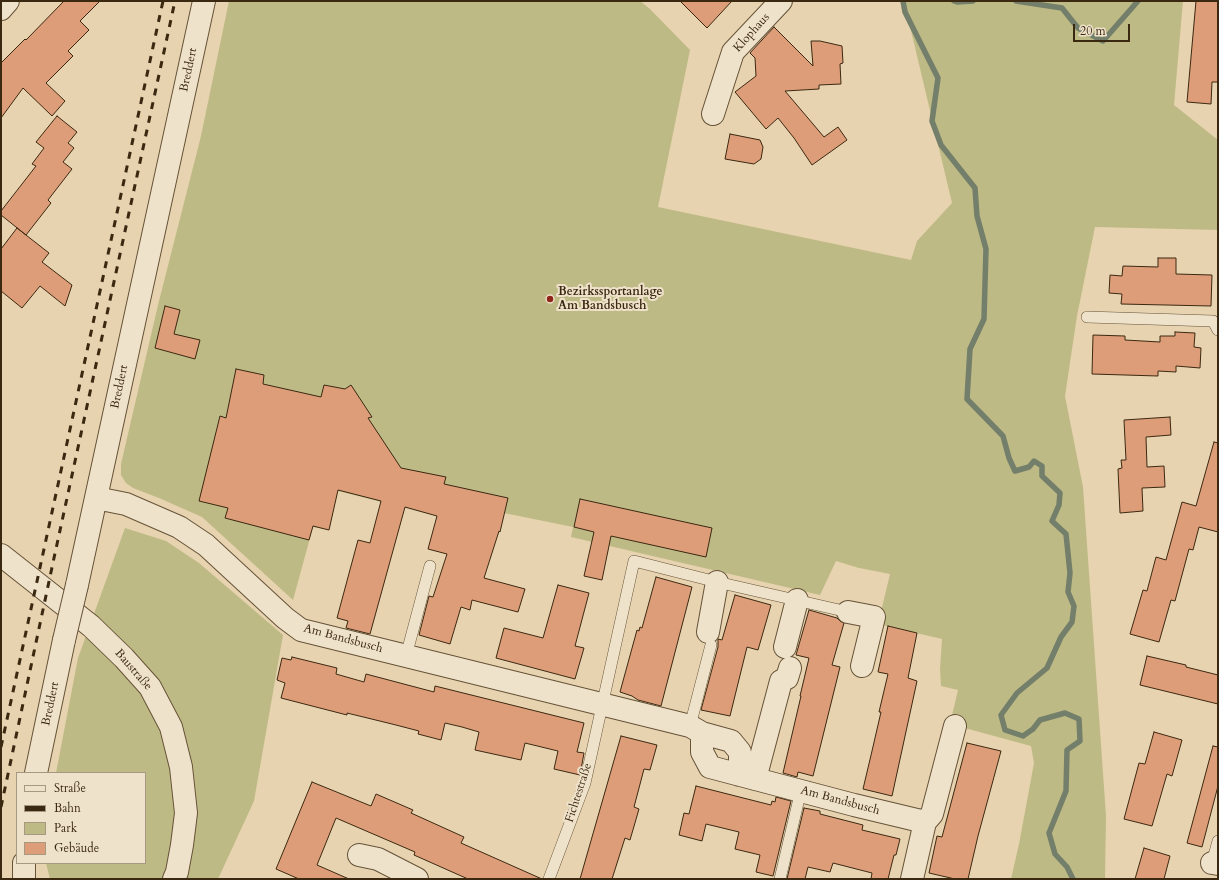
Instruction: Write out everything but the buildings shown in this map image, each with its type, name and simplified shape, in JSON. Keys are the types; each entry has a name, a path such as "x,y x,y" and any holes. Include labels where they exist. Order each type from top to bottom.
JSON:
{"street":[{"path":"1,9 8,1"},
{"name":"Breddert","path":"36,772 204,1"},
{"name":"Klophaus","path":"713,114 733,52 782,1"},
{"name":"Am Bandsbusch","path":"96,498 126,504 180,527 206,545 285,618 302,630 602,704 731,741 740,752 748,777"},
{"name":"Baustraße","path":"1,555 91,626 124,658 150,687 171,727 181,767 186,813 182,845 177,872 174,879"},
{"name":"Am Bandsbusch","path":"710,638 717,582"},
{"path":"785,647 797,600"},
{"path":"848,612 874,617 862,666"},
{"path":"748,777 781,681 787,678 790,668"},
{"path":"912,879 925,822 932,814 955,726"},
{"name":"Am Bandsbusch","path":"696,730 702,752 710,767 925,822"},
{"path":"359,855 378,859 417,879"},
{"path":"24,864 24,879"}],"lane":[{"path":"1087,317 1213,321 1218,330"},
{"path":"602,704 634,561 848,612"},
{"path":"406,656 430,566"},
{"name":"Am Bandsbusch","path":"696,730 710,638"},
{"name":"Fichtestraße","path":"549,879 585,783 602,704"},
{"path":"780,879 801,790"},
{"path":"1215,863 1218,841"}],"green space":[{"name":"Bezirkssportanlage Am Bandsbusch","path":"229,1 640,1 650,9 690,50 658,207 911,260 917,241 952,203 904,1 1183,1 1174,105 1218,140 1218,230 1095,227 1077,316 1065,396 1083,487 1106,816 1105,879 1011,879 1034,763 1031,746 950,724 958,690 941,686 940,669 942,639 878,624 890,574 859,568 836,561 820,595 571,537 573,527 504,513 500,532 338,491 329,530 313,527 293,600 202,517 133,488 126,483 121,475 121,464 158,305 201,136"},
{"path":"125,528 166,541 199,563 283,635 254,801 218,879 50,879 46,864 146,864 146,772 56,772 78,658"}],"waterway":[{"path":"903,1 905,12 938,78 932,121 941,145 975,188 977,216 986,249 984,319 970,349 967,399 1003,436 1009,458 1015,471 1029,467 1034,461 1042,466 1042,476 1060,493 1059,505 1052,521 1066,534 1070,573 1068,592 1074,606 1072,622 1061,637 1047,668 1017,693 1001,715 1005,730 1023,736 1033,729 1040,720 1065,713 1079,719 1080,741 1067,750 1066,791 1049,833 1055,854 1067,867 1073,879"},
{"path":"954,1 973,1"},
{"path":"1016,1 1062,8 1078,28 1103,41 1138,1"}],"railway":[{"path":"1,747 163,1"},
{"path":"1,807 175,1"}],"place":[{"name":"Bezirkssportanlage Am Bandsbusch","path":"550,299"}]}
